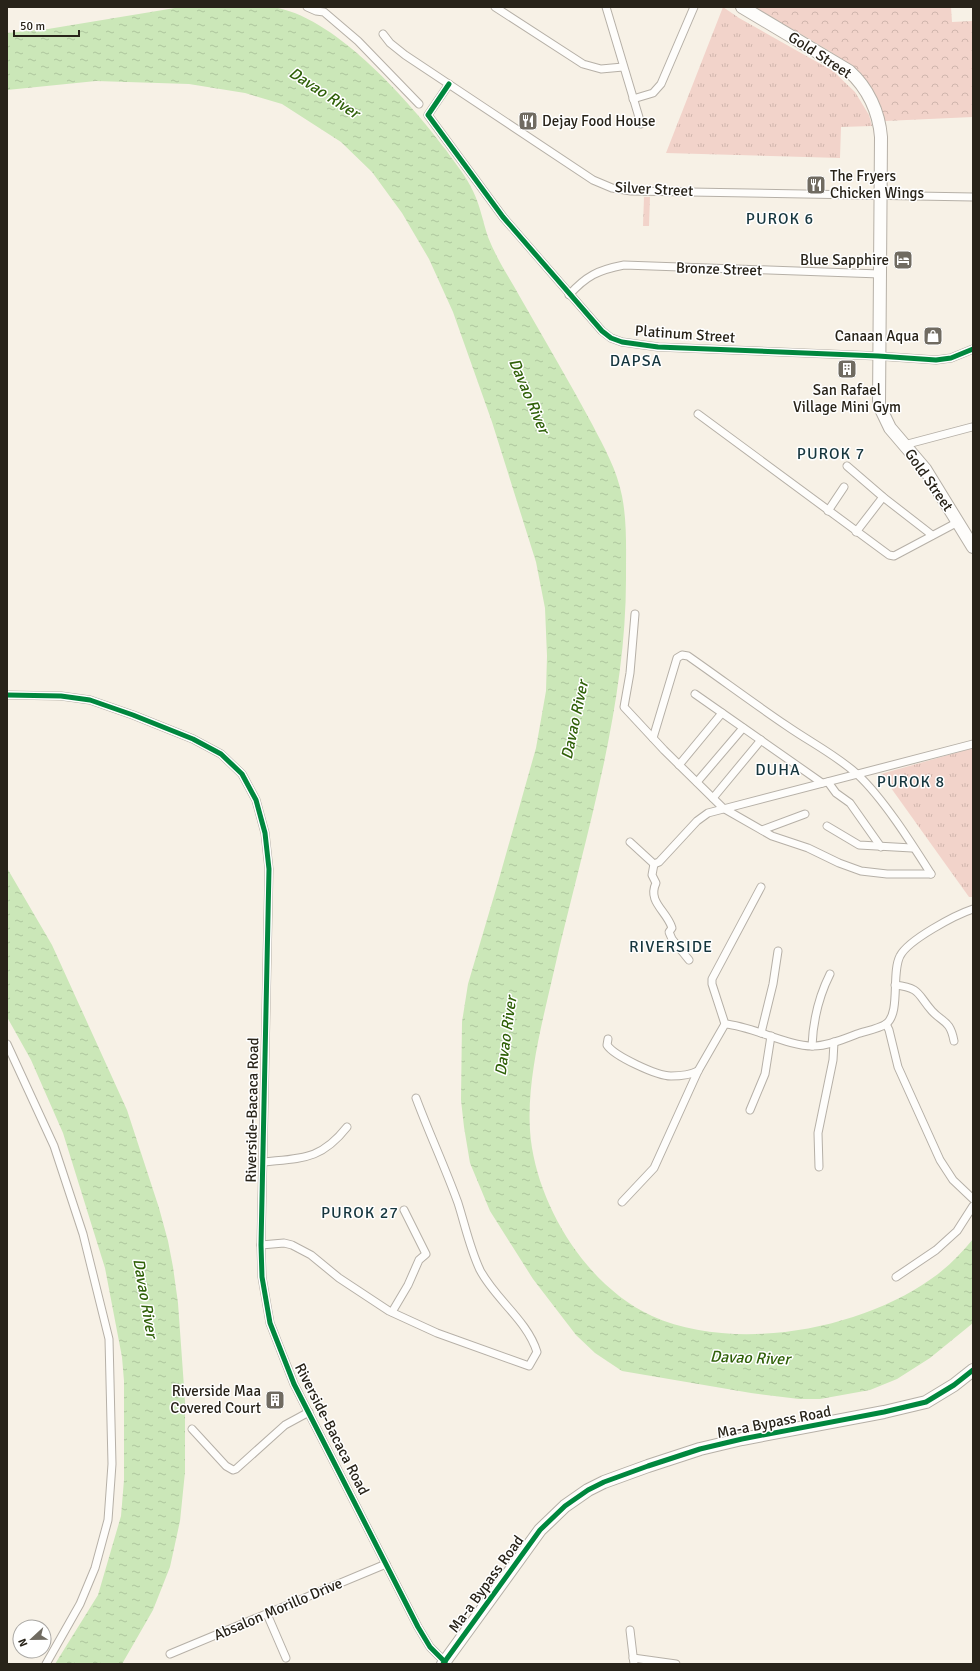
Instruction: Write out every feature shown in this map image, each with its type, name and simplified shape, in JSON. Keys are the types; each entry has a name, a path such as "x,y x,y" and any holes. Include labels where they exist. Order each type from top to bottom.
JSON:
{"main road":[{"name":"Gold Street","path":"742,7 849,71 859,82 874,107 880,125 881,196 878,394 882,413 890,428 926,469 973,546"},
{"name":"Ma-a Bypass Road","path":"444,1663 540,1530 565,1506 588,1490 604,1482 700,1449 748,1438 884,1412 926,1402 954,1385 973,1370"}],"street":[{"path":"307,7 316,11 326,9 419,104"},
{"path":"495,7 583,64 601,69 623,67"},
{"path":"606,7 641,124"},
{"path":"633,99 653,93 662,84 694,7"},
{"name":"Silver Street","path":"383,34 397,50 593,180 612,188 631,191 973,197"},
{"name":"Platinum Street","path":"449,84 428,115 503,217 569,295 602,331 611,338 622,342 658,347 878,356 936,360 951,358 973,349"},
{"name":"Bronze Street","path":"569,295 590,275 624,265 880,274"},
{"path":"698,414 856,532 891,556 958,522"},
{"path":"904,445 972,426"},
{"path":"847,466 883,497 932,535"},
{"path":"828,511 844,487"},
{"path":"856,532 883,497"},
{"path":"635,614 630,673 624,704 626,711 679,765 723,808 772,836 808,848 839,863 861,871 887,874 931,874 870,789 857,774 834,756 788,727 685,655 677,658 653,738"},
{"path":"695,694 825,783 850,803 882,847"},
{"name":"Riverside-Bacaca Road","path":"7,695 76,697 103,704 133,715 193,739 221,754 232,762 250,786 261,816 269,869 264,1162 261,1244 262,1277 270,1323 280,1350 309,1412 386,1564 424,1638 444,1663"},
{"path":"679,765 722,713"},
{"path":"697,782 743,728"},
{"path":"713,798 761,740"},
{"path":"654,864 659,862 700,818 708,813 973,744"},
{"path":"762,830 805,814"},
{"path":"827,826 859,845 912,848"},
{"path":"630,842 654,864"},
{"path":"654,864 652,875 656,883 653,897 660,910 671,924 672,928 669,932 672,939 689,960"},
{"path":"622,1202 654,1168 698,1071 725,1024 712,984 712,979 761,887"},
{"path":"725,1024 812,1046 834,1042 886,1024 892,1012 898,962 902,953 936,927 957,915 973,909"},
{"path":"761,1033 773,984 778,951"},
{"path":"812,1046 812,1034 822,991 830,974"},
{"path":"895,985 912,989 920,994 933,1012 941,1017 950,1027 954,1041"},
{"path":"886,1024 889,1030 898,1067 940,1160 953,1180 973,1199"},
{"path":"750,1110 764,1074 772,1036"},
{"path":"608,1039 607,1045 609,1049 619,1056 633,1063 669,1076 692,1074 698,1071"},
{"path":"819,1167 818,1133 834,1060 834,1042"},
{"path":"7,1044 54,1146 83,1234 108,1339 112,1464 108,1520 95,1568 80,1604 46,1664"},
{"path":"261,1244 284,1243 292,1245 311,1255 339,1278 392,1312 437,1333 529,1366 537,1352 518,1320 488,1284 479,1269 458,1202 416,1098"},
{"path":"264,1162 303,1158 316,1155 336,1141 346,1127"},
{"path":"896,1277 936,1250 958,1232 973,1206"},
{"path":"392,1312 408,1284 419,1260 426,1254 404,1210"},
{"path":"192,1429 226,1466 236,1470 285,1425 309,1412"},
{"name":"Absalon Morillo Drive","path":"170,1654 386,1564"},
{"path":"267,1614 286,1658"},
{"path":"630,1630 633,1661 676,1664"}],"green space":[{"path":"723,7 739,18 833,71 855,92 869,115 872,126 841,127 840,158 666,153"},
{"path":"755,7 951,7 952,22 973,21 973,117 885,121 874,93 857,72 836,55"},
{"path":"644,197 650,197 649,226 643,226"},
{"path":"973,748 973,897 969,897 881,774"}],"water":[{"name":"Davao River","path":"181,7 271,7 301,16 325,29 348,46 393,87 446,150 470,185 478,202 488,237 495,252 583,408 605,450 620,486 624,505 626,574 624,625 619,675 611,726 590,826 543,1017 535,1061 530,1105 532,1148 538,1173 558,1223 572,1246 589,1268 608,1287 629,1303 652,1316 685,1327 720,1333 758,1334 796,1330 833,1323 869,1312 902,1297 931,1279 954,1260 973,1239 973,1323 930,1358 897,1379 870,1390 820,1399 799,1399 751,1393 622,1371 595,1353 576,1335 533,1279 490,1211 470,1163 464,1127 461,1100 462,1022 468,984 536,748 546,691 547,656 545,608 536,562 492,422 453,312 429,259 402,213 372,172 341,142 282,104 245,93 189,84 96,81 7,90 7,33 48,29"},
{"name":"Davao River","path":"7,868 52,945 127,1110 159,1208 173,1267 178,1303 185,1401 185,1472 180,1521 170,1567 153,1610 122,1664 55,1664 98,1595 121,1516 124,1480 124,1381 122,1357 105,1268 63,1133 31,1060 7,1017"}],"cycle path":[{"path":"449,84 428,115 503,217 602,331 611,338 622,342 658,347 878,356 936,360 951,358 973,349"},
{"path":"7,695 61,696 90,700 193,739 221,754 242,774 256,800 265,833 269,869 261,1245 262,1277 270,1323 294,1384 418,1627 430,1647 445,1662"},
{"path":"443,1664 540,1530 565,1506 588,1490 604,1482 700,1449 742,1439 884,1412 926,1402 954,1385 973,1370"}],"place":[{"name":"Dejay Food House","path":"528,121"},
{"name":"The Fryers Chicken Wings","path":"816,185"},
{"name":"Blue Sapphire","path":"903,260"},
{"name":"Canaan Aqua","path":"933,336"},
{"name":"San Rafael Village Mini Gym","path":"847,369"},
{"name":"Riverside Maa Covered Court","path":"275,1400"}],"district":[{"name":"PUROK 6","path":"780,219"},
{"name":"DAPSA","path":"636,361"},
{"name":"PUROK 7","path":"831,454"},
{"name":"DUHA","path":"778,770"},
{"name":"PUROK 8","path":"911,782"},
{"name":"RIVERSIDE","path":"671,947"},
{"name":"PUROK 27","path":"360,1213"}]}
